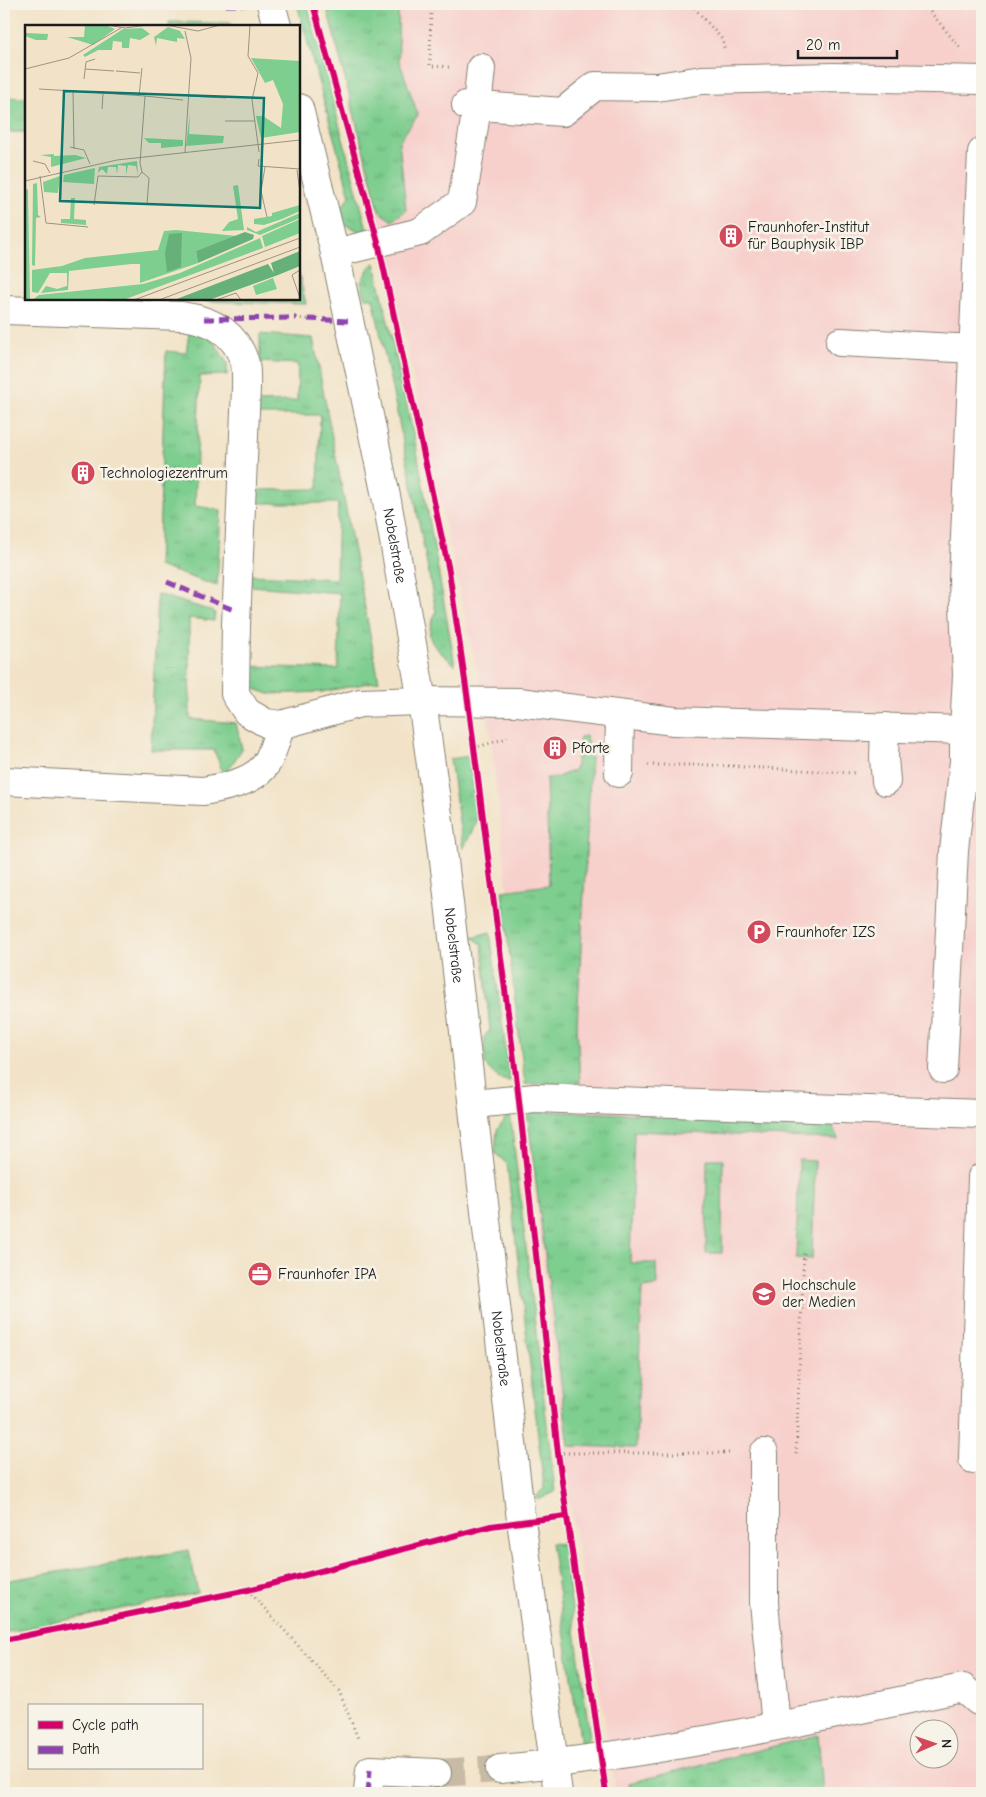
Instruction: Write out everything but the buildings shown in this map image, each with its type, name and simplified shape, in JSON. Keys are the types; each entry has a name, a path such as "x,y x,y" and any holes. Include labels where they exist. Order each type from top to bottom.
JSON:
{"street":[{"path":"271,4 277,25"},
{"path":"335,253 420,232 462,202 472,106 480,68"},
{"path":"472,106 563,112 594,86 657,87 702,80 832,77 982,80"},
{"name":"Nobelstraße","path":"300,112 335,253 387,501 422,701 442,843 520,1510 558,1793"},
{"path":"942,1069 956,826 964,761 964,730 975,675 963,581 982,165"},
{"path":"4,310 182,316 204,319 230,335 244,361 246,388 236,625 236,694 247,712 266,723 281,725 360,703 422,701 518,702 674,721 964,730"},
{"path":"840,342 975,349"},
{"path":"619,773 620,715"},
{"path":"4,781 202,790 228,787 250,777 268,761 281,725"},
{"path":"886,727 884,758 886,781"},
{"path":"473,1104 535,1098 982,1114"},
{"path":"973,1459 982,1177"},
{"path":"764,1453 764,1603 776,1724"},
{"path":"500,1769 553,1764 644,1751 963,1688 978,1701 982,1702"},
{"path":"369,1781 437,1773"}],"path":[{"path":"431,4 430,66 480,68"},
{"path":"691,4 723,40 727,80"},
{"path":"924,4 965,54"},
{"path":"212,5 226,5"},
{"path":"296,318 308,320"},
{"path":"474,748 507,738"},
{"path":"558,1453 798,1454 804,1251"},
{"path":"248,1590 338,1691 369,1781"}],"shaded area":[{"path":"325,4 982,4 982,1793 616,1793 564,1463 526,1106 530,1106 491,735 388,260"}],"green space":[{"path":"297,4 307,4 367,229 361,232 344,224 341,208 350,196"},
{"path":"326,4 398,4 399,60 418,115 399,141 406,210 392,221 379,211"},
{"path":"169,22 231,23 232,25 169,25"},
{"path":"4,97 25,98 25,132 4,132"},
{"path":"375,263 417,451 455,665 436,647 430,637 430,630 436,612 409,470 373,298 365,298 361,282 370,266"},
{"path":"300,278 306,304 162,300 300,300"},
{"path":"190,327 212,338 227,363 227,375 200,376 195,506 221,510 217,586 158,566 166,351 186,353"},
{"path":"260,334 313,338 379,681 322,692 269,694 249,687 248,666 338,669 340,593 251,586 251,575 336,579 338,503 254,503 255,490 318,489 320,415 258,415 258,402 297,401 298,364 260,362"},
{"path":"157,594 215,612 214,621 189,618 190,719 236,723 242,749 224,776 214,750 151,750"},
{"path":"586,736 591,758 577,1025 580,1083 525,1084 502,891 549,885 546,778 555,778 575,770 580,737"},
{"path":"469,756 477,821 463,849 450,759"},
{"path":"490,932 510,1081 499,1079 485,1065 484,1037 490,1030 482,944 472,937"},
{"path":"527,1111 830,1119 838,1139 634,1131 630,1263 656,1263 657,1286 642,1288 636,1448 569,1446"},
{"path":"510,1112 555,1492 538,1500 537,1496 544,1488 507,1164 495,1153 497,1130"},
{"path":"707,1159 723,1159 722,1253 706,1253"},
{"path":"799,1160 815,1161 812,1259 796,1258"},
{"path":"551,1543 563,1544 590,1738 581,1745"},
{"path":"189,1550 198,1593 4,1633 4,1581"},
{"path":"818,1735 823,1793 631,1793 629,1783"}],"tunnel":[{"path":"437,1773 500,1769"}],"marked path":[{"path":"183,4 211,5"},
{"path":"226,5 271,4"},
{"path":"204,319 296,318"},
{"path":"308,319 349,321"},
{"path":"167,582 236,611"},
{"path":"368,1793 370,1770"}],"cycle path":[{"path":"313,4 378,242 449,571 468,701 517,1083 558,1453 606,1793"},
{"path":"4,1640 248,1590 491,1526 566,1516"}],"place":[{"name":"Fraunhofer-Institut für Bauphysik IBP","path":"731,236"},
{"name":"Technologiezentrum","path":"83,473"},
{"name":"Pforte","path":"555,748"},
{"name":"Fraunhofer IZS","path":"759,932"},
{"name":"Fraunhofer IPA","path":"260,1274"},
{"name":"Hochschule der Medien","path":"764,1294"}]}
